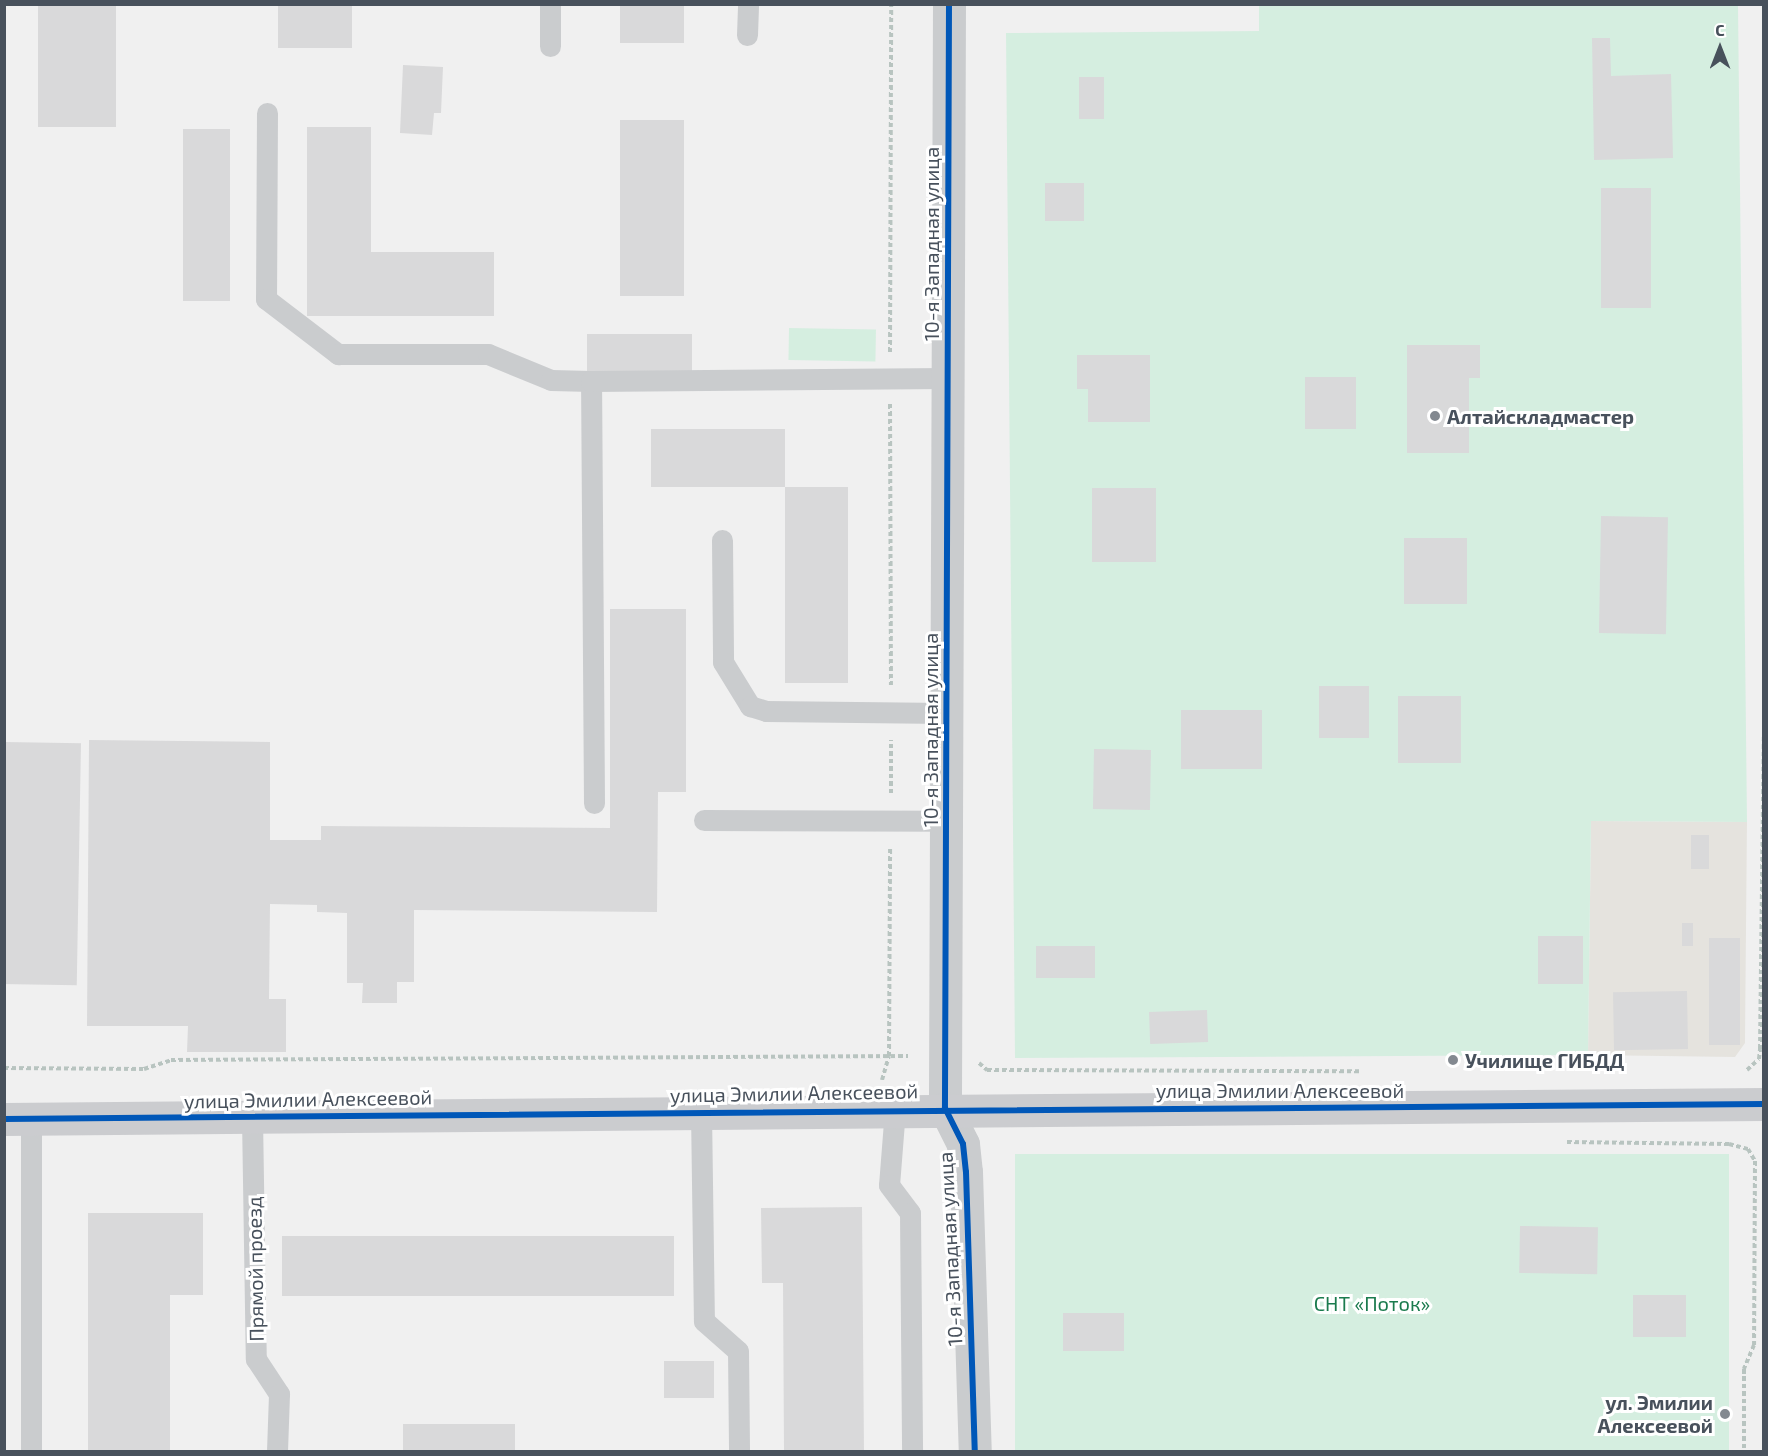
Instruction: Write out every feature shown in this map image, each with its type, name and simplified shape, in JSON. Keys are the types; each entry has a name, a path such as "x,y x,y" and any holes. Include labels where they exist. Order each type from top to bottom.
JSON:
{"street":[{"name":"10-я Западная улица","path":"949,4 945,1108 963,1144 966,1173 975,1452"},
{"name":"улица Эмилии Алексеевой","path":"18,1118 701,1111 888,1096 945,1108 1764,1104"}],"lane":[{"path":"549,46 550,4"},
{"path":"747,35 748,4"},
{"path":"267,113 266,299 338,354 488,354 550,380 947,378"},
{"path":"591,381 594,802"},
{"path":"722,540 723,662 750,706 766,711 946,713"},
{"path":"704,820 946,820"},
{"path":"888,1096 889,1185 910,1213 912,1452"},
{"path":"701,1111 704,1321 738,1351 739,1452"},
{"name":"Прямой проезд","path":"252,1117 256,1359 279,1394 277,1452"},
{"path":"18,1118 31,1452"}],"path":[{"path":"888,1096 891,713 891,4"},
{"path":"1738,1071 1759,1059 1760,1049 1764,734"},
{"path":"4,1068 144,1069 171,1060 908,1056"},
{"path":"972,1056 987,1070 1366,1071"},
{"path":"1711,1144 1748,1149 1755,1161 1754,1345 1744,1369 1744,1452"}],"shaded area":[{"path":"1591,821 1747,822 1745,1043 1735,1057 1588,1055"}],"green space":[{"path":"1259,4 1738,5 1747,822 1591,821 1588,1055 1015,1058 1006,33 1259,31"},
{"path":"789,328 876,330 875,362 788,360"},
{"name":"СНТ «Поток»","path":"1015,1154 1729,1154 1729,1452 1015,1452"}],"building":[{"path":"38,4 116,4 116,127 38,127"},
{"path":"620,4 684,4 684,43 620,43"},
{"path":"278,5 352,5 352,48 278,48"},
{"path":"1592,38 1610,38 1611,76 1671,74 1673,158 1594,160"},
{"path":"403,65 443,67 441,113 434,113 432,135 400,133"},
{"path":"1079,77 1104,77 1104,119 1079,119"},
{"path":"620,120 684,120 684,296 620,296"},
{"path":"307,127 371,127 371,252 494,252 494,316 307,316"},
{"path":"183,129 230,129 230,301 183,301"},
{"path":"1045,183 1084,183 1084,221 1045,221"},
{"path":"1601,188 1651,188 1651,308 1601,308"},
{"path":"587,334 692,334 692,371 587,371"},
{"path":"1407,345 1480,345 1480,378 1469,378 1469,453 1407,453"},
{"path":"1077,355 1150,355 1150,422 1088,422 1088,389 1077,389"},
{"path":"1305,377 1356,377 1356,429 1305,429"},
{"path":"651,429 785,429 785,487 651,487"},
{"path":"785,487 848,487 848,683 785,683"},
{"path":"1092,488 1156,488 1156,562 1092,562"},
{"path":"1601,516 1668,517 1666,634 1599,633"},
{"path":"1404,538 1467,538 1467,604 1404,604"},
{"path":"610,609 686,609 686,792 658,792 657,912 414,910 414,982 397,982 397,1003 362,1003 363,983 347,983 347,913 317,912 317,905 270,904 269,999 286,999 286,1052 187,1052 188,1026 87,1026 89,740 270,742 270,840 321,840 321,826 610,828"},
{"path":"1319,686 1369,686 1369,738 1319,738"},
{"path":"1398,696 1461,696 1461,763 1398,763"},
{"path":"1181,710 1262,710 1262,769 1181,769"},
{"path":"5,742 81,743 77,985 4,984"},
{"path":"1094,749 1151,750 1150,810 1093,809"},
{"path":"1691,835 1709,835 1709,869 1691,869"},
{"path":"1682,923 1693,923 1693,946 1682,946"},
{"path":"1538,936 1583,936 1583,984 1538,984"},
{"path":"1709,938 1740,938 1740,1045 1709,1045"},
{"path":"1036,946 1095,946 1095,978 1036,978"},
{"path":"1687,991 1688,1049 1614,1050 1613,992"},
{"path":"1207,1010 1208,1042 1150,1044 1149,1012"},
{"path":"862,1207 864,1452 784,1452 783,1283 762,1283 761,1208"},
{"path":"88,1213 203,1213 203,1295 170,1295 170,1452 88,1452"},
{"path":"1520,1226 1598,1227 1597,1274 1519,1273"},
{"path":"282,1236 674,1236 674,1296 282,1296"},
{"path":"1633,1295 1686,1295 1686,1337 1633,1337"},
{"path":"1063,1313 1124,1313 1124,1351 1063,1351"},
{"path":"664,1361 714,1361 714,1398 664,1398"},
{"path":"403,1424 515,1424 515,1452 403,1452"}],"cycle path":[{"path":"949,4 945,1108 963,1144 966,1172 975,1452"},
{"path":"4,1119 1764,1104"}],"place":[{"name":"Алтайскладмастер","path":"1435,416"},
{"name":"Училище ГИБДД","path":"1453,1060"},
{"name":"ул. Эмилии Алексеевой","path":"1725,1414"}]}
